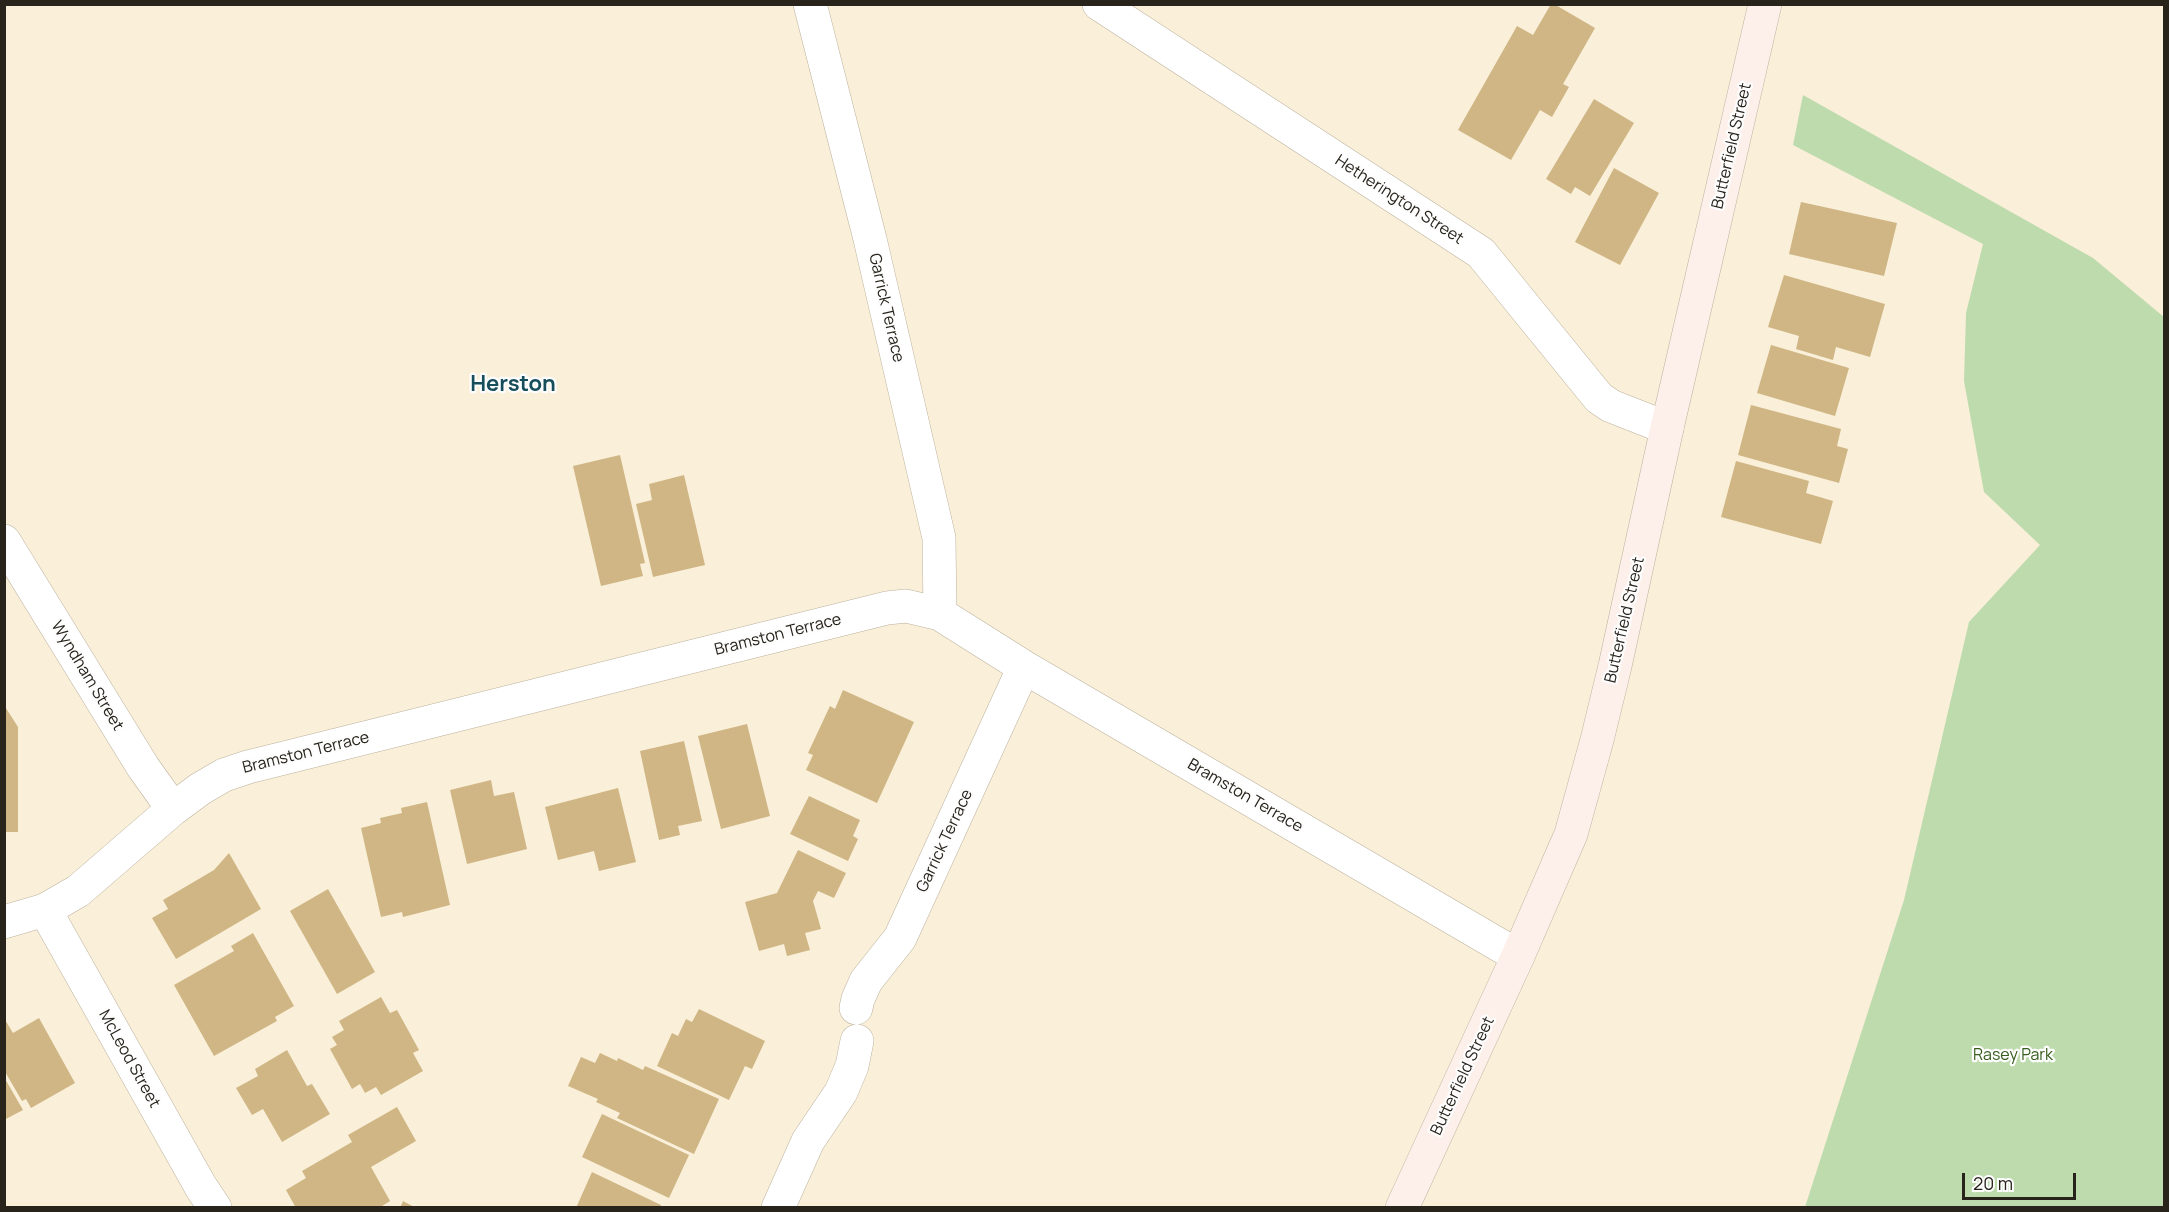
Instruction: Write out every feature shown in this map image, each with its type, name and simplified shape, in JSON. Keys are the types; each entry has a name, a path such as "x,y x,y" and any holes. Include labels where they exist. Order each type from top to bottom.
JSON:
{"street":[{"name":"Garrick Terrace","path":"810,4 870,239 939,538 940,614"},
{"name":"Hetherington Street","path":"1099,4 1481,253 1599,398 1611,406 1667,428"},
{"name":"Butterfield Street","path":"1402,1208 1518,956 1571,834 1612,677 1765,4"},
{"name":"Wyndham Street","path":"4,541 143,767 173,808"},
{"name":"Bramston Terrace","path":"4,922 45,910 78,891 173,808 224,775 248,767 887,608 906,606 940,614 1024,667 1518,956"},
{"name":"Garrick Terrace","path":"856,1008 866,981 900,938 1024,667"},
{"name":"McLeod Street","path":"45,910 195,1177 215,1208"},
{"path":"778,1208 808,1141 841,1092 852,1066 857,1041"}],"green space":[{"name":"Rasey Park","path":"1803,95 2093,258 2164,317 2164,1207 1805,1207 1904,900 1969,622 2040,545 1984,492 1964,381 1966,313 1983,244 1793,145"}],"building":[{"path":"1551,4 1595,28 1563,84 1569,87 1552,117 1540,110 1511,160 1458,130 1517,26 1533,35"},
{"path":"1594,99 1634,123 1590,196 1575,187 1571,194 1546,179"},
{"path":"1614,168 1659,193 1620,265 1575,242"},
{"path":"1801,202 1897,223 1884,276 1789,254"},
{"path":"1784,275 1885,304 1870,357 1836,347 1833,360 1796,349 1799,336 1768,327"},
{"path":"1771,345 1849,368 1835,416 1757,393"},
{"path":"1751,405 1841,429 1837,446 1848,449 1839,483 1738,455"},
{"path":"620,455 645,563 640,564 643,576 601,586 573,466"},
{"path":"1736,461 1809,481 1806,493 1833,501 1821,544 1721,517"},
{"path":"684,475 705,565 653,577 636,504 652,500 649,484"},
{"path":"843,690 914,722 877,803 806,770 813,755 808,753 830,706 835,709"},
{"path":"4,705 18,727 18,832 4,832"},
{"path":"747,724 770,816 721,829 698,736"},
{"path":"684,741 702,821 678,826 680,835 659,840 640,751"},
{"path":"491,780 494,796 514,792 527,849 467,864 450,790"},
{"path":"618,788 636,862 599,871 594,851 558,860 545,807"},
{"path":"809,796 860,820 853,836 858,839 848,861 790,834"},
{"path":"427,802 450,905 403,917 402,912 381,917 361,828 381,823 380,818 402,813 401,808"},
{"path":"798,850 846,873 834,898 818,891 813,901 821,929 805,933 810,950 787,956 784,944 759,951 745,902 777,893"},
{"path":"229,853 261,909 176,959 152,918 168,909 163,900 214,870"},
{"path":"328,889 375,972 337,994 290,911"},
{"path":"253,933 294,1006 275,1017 277,1021 214,1056 174,985 234,951 231,946"},
{"path":"381,997 390,1013 397,1010 419,1050 413,1053 423,1071 381,1095 376,1087 365,1093 360,1084 352,1089 330,1049 337,1045 332,1037 344,1030 339,1021"},
{"path":"699,1009 765,1041 752,1069 745,1066 729,1100 657,1066 672,1033 678,1036 686,1019 692,1022"},
{"path":"4,1018 13,1033 39,1018 75,1083 31,1108 26,1099 22,1101 4,1070"},
{"path":"287,1050 307,1086 312,1084 330,1114 282,1142 263,1109 252,1115 236,1088 258,1076 255,1069"},
{"path":"600,1053 617,1061 618,1058 643,1070 645,1066 719,1099 694,1154 617,1118 620,1113 596,1102 598,1099 568,1086 581,1057 595,1063"},
{"path":"4,1077 23,1110 4,1120"},
{"path":"397,1107 416,1141 371,1167 390,1201 379,1208 296,1208 286,1190 306,1178 302,1171 352,1142 348,1135"},
{"path":"602,1114 689,1155 669,1198 582,1157"},
{"path":"592,1172 661,1205 660,1208 576,1208"},
{"path":"403,1201 416,1208 400,1208"}],"district":[{"name":"Herston","path":"513,385"}]}
